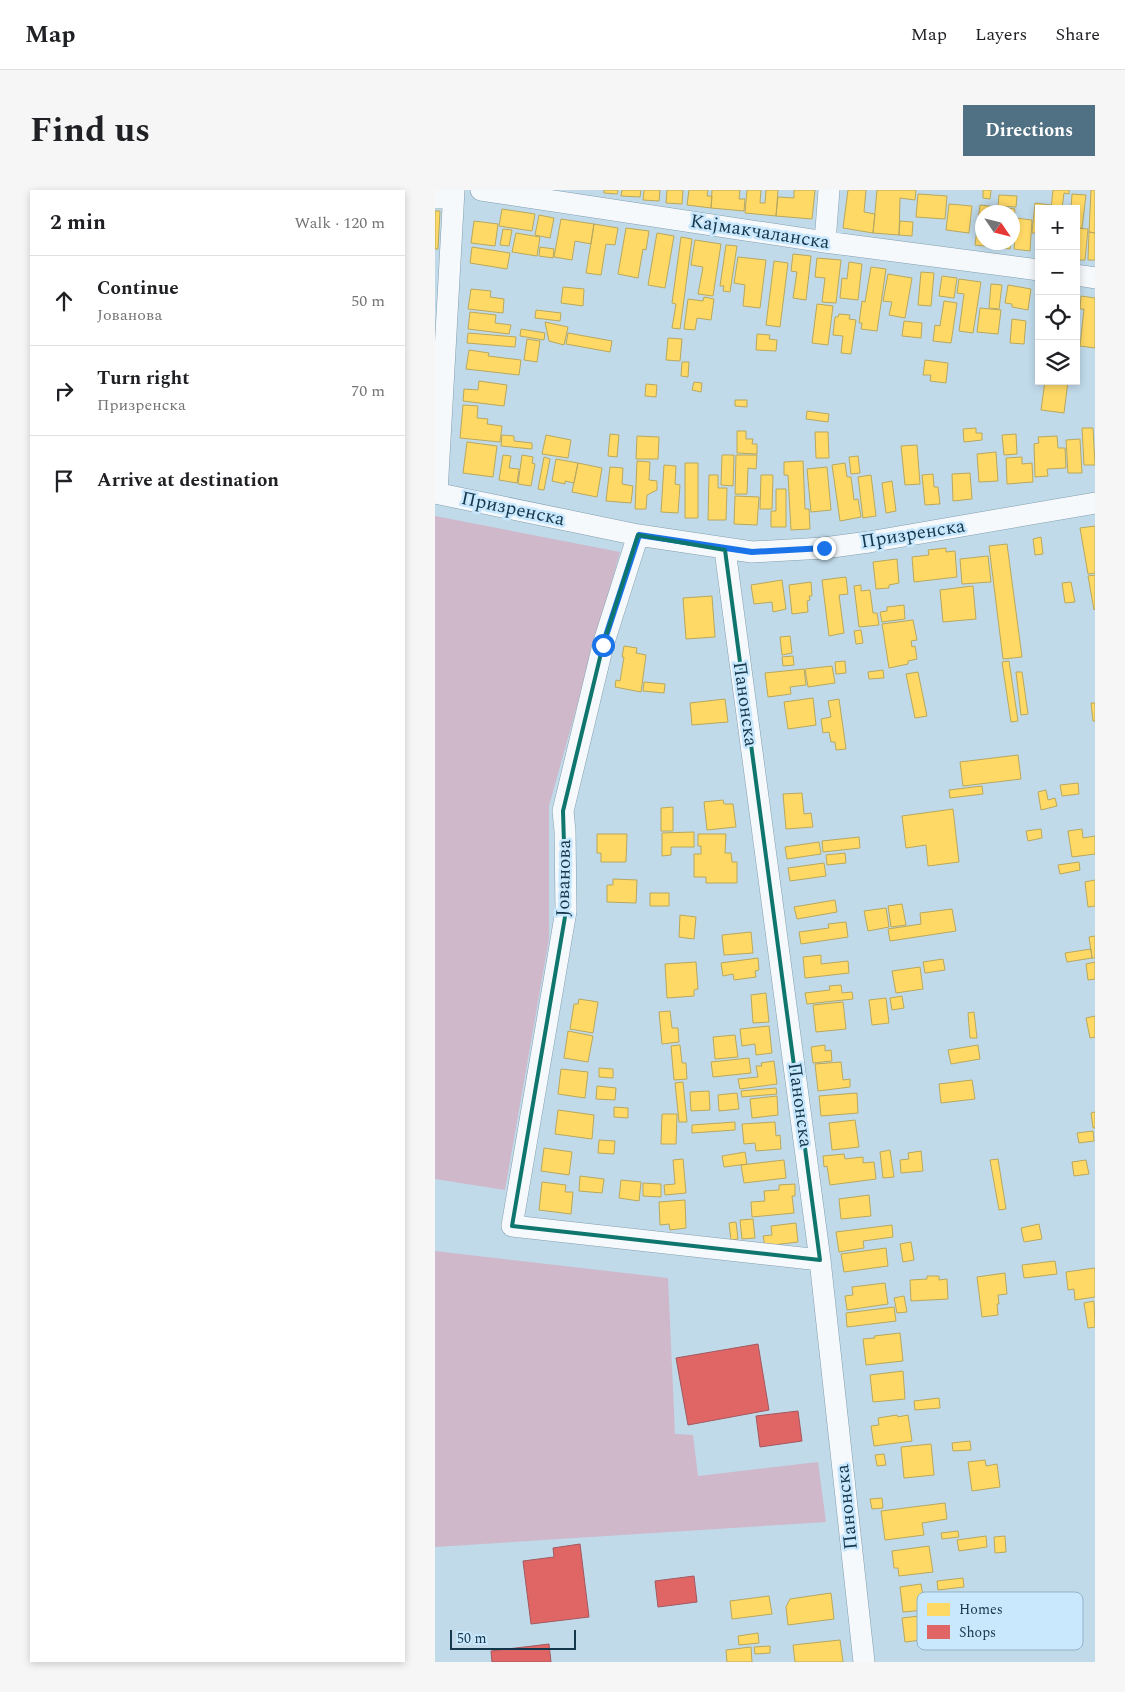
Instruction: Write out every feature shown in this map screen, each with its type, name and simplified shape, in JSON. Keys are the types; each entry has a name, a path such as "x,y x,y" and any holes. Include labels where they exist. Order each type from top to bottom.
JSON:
{"street":[{"name":"Кајмакчаланска","path":"481,190 825,242 1035,269"},
{"path":"825,242 829,190"},
{"path":"436,493 448,195"},
{"path":"1080,276 1095,278"},
{"name":"Призренска","path":"436,493 639,535 725,550 752,552 824,548 1095,503"},
{"name":"Јованова","path":"639,535 603,645 563,811 566,911 512,1226 820,1260"},
{"name":"Панонска","path":"725,550 820,1260 864,1662"}],"highlighted area":[{"path":"638,535 725,550 820,1260 512,1226 566,911 563,811 603,645"}],"shaded area":[{"path":"435,516 620,552 549,806 549,939 505,1190 435,1179"},
{"path":"435,1251 668,1278 675,1434 693,1435 698,1476 818,1462 826,1522 435,1547"}],"building: Homes":[{"path":"604,190 618,190 617,194 604,193"},
{"path":"622,190 641,190 640,197 621,196"},
{"path":"644,190 660,190 659,201 643,200"},
{"path":"667,190 683,190 682,204 666,203"},
{"path":"689,190 708,190 707,196 712,196 711,208 687,205"},
{"path":"712,190 740,190 739,199 745,199 744,211 711,208"},
{"path":"747,190 761,190 760,203 765,203 766,190 778,190 776,216 745,213"},
{"path":"794,190 815,190 812,219 776,216 778,197 794,198"},
{"path":"848,190 866,190 864,212 875,214 873,233 843,228"},
{"path":"877,190 916,190 915,200 900,198 899,235 873,233"},
{"path":"983,190 991,190 990,199 983,198"},
{"path":"1053,190 1069,190 1069,194 1064,193 1062,205 1051,205"},
{"path":"1091,190 1095,190 1095,233 1089,232"},
{"path":"918,194 947,196 945,219 916,217"},
{"path":"1072,194 1086,195 1082,228 1080,228 1080,205 1071,205"},
{"path":"999,195 1017,196 1016,205 998,205"},
{"path":"1035,203 1051,205 1035,205 1035,233 1032,233"},
{"path":"949,204 972,206 969,233 946,230"},
{"path":"502,209 535,214 532,231 499,226"},
{"path":"435,211 440,211 438,249 435,249"},
{"path":"539,215 554,218 550,238 535,235"},
{"path":"1020,218 1032,220 1030,251 1020,250"},
{"path":"561,219 594,224 591,244 575,241 572,260 554,257"},
{"path":"474,221 498,224 495,246 471,243"},
{"path":"900,221 913,222 912,236 899,235"},
{"path":"594,224 618,228 615,245 606,244 601,275 586,273"},
{"path":"626,228 649,231 646,250 643,249 638,278 618,274"},
{"path":"1080,228 1088,229 1085,260 1080,260"},
{"path":"503,229 512,230 509,246 500,245"},
{"path":"1089,232 1095,233 1095,260 1088,260"},
{"path":"516,233 540,237 537,256 512,252"},
{"path":"657,233 674,236 665,288 648,285"},
{"path":"681,237 692,239 680,329 672,328 676,304 672,303"},
{"path":"695,240 721,244 713,296 698,294 703,267 691,265"},
{"path":"726,245 737,246 730,292 723,291 724,286 720,286"},
{"path":"472,247 510,253 507,269 470,263"},
{"path":"540,247 554,249 553,258 539,256"},
{"path":"793,254 811,256 806,300 793,298 797,272 791,271"},
{"path":"738,257 766,260 760,308 743,306 745,285 734,283"},
{"path":"817,258 841,260 836,303 822,302 825,278 815,277"},
{"path":"774,261 788,263 780,327 766,325"},
{"path":"849,262 862,264 858,300 840,298 842,278 847,279"},
{"path":"871,267 886,269 877,331 861,329 862,323 859,323 862,301 865,302"},
{"path":"921,272 934,273 931,306 918,305"},
{"path":"888,274 912,278 905,318 889,315 892,302 883,301"},
{"path":"942,276 957,278 954,298 939,296"},
{"path":"959,279 981,282 973,333 959,331 964,294 957,293"},
{"path":"991,284 1002,285 999,309 989,308"},
{"path":"1008,285 1031,289 1028,310 1012,307 1012,304 1005,303"},
{"path":"563,287 584,289 583,306 561,303"},
{"path":"471,289 491,291 490,297 504,299 503,313 468,309"},
{"path":"1081,296 1095,298 1095,348 1080,346 1084,309 1080,309"},
{"path":"704,297 714,299 711,320 697,318 695,330 684,329 688,299 703,301"},
{"path":"944,301 957,303 951,343 933,341 935,325 940,326"},
{"path":"817,304 833,306 828,345 812,343"},
{"path":"980,308 1001,310 998,334 977,332"},
{"path":"536,310 561,313 560,321 535,318"},
{"path":"470,312 496,315 495,323 511,325 509,334 468,329"},
{"path":"839,314 850,315 849,319 856,320 851,354 841,353 843,336 833,335 835,317 838,317"},
{"path":"1012,319 1026,321 1024,344 1010,343"},
{"path":"904,321 922,323 921,338 902,336"},
{"path":"545,322 568,327 564,345 549,341"},
{"path":"521,329 545,333 544,340 520,336"},
{"path":"468,333 516,337 515,347 467,343"},
{"path":"568,333 612,341 610,352 566,344"},
{"path":"757,334 770,335 769,339 777,340 776,351 756,350"},
{"path":"668,338 682,339 680,361 666,360"},
{"path":"527,339 540,341 537,362 524,360"},
{"path":"469,350 489,353 488,356 521,360 519,375 466,369"},
{"path":"925,360 948,363 946,383 930,381 931,375 923,375"},
{"path":"682,362 689,362 688,377 681,376"},
{"path":"479,381 507,385 504,406 463,401 464,389 478,390"},
{"path":"694,382 702,383 701,392 692,390"},
{"path":"646,384 657,385 656,397 645,396"},
{"path":"1044,385 1068,385 1064,413 1041,410"},
{"path":"735,400 747,400 747,407 735,406"},
{"path":"463,405 478,406 477,418 488,419 487,424 502,426 500,442 460,438"},
{"path":"807,411 829,414 828,422 806,419"},
{"path":"976,428 976,433 982,433 982,440 964,442 963,429"},
{"path":"1082,428 1093,428 1095,465 1084,465"},
{"path":"737,431 746,431 746,439 753,439 752,444 757,444 757,454 737,453"},
{"path":"815,432 828,432 829,458 816,458"},
{"path":"610,434 619,435 617,457 608,456"},
{"path":"1016,434 1017,454 1004,455 1002,435"},
{"path":"502,435 514,436 514,441 532,443 532,449 501,446"},
{"path":"546,435 571,440 568,458 542,454"},
{"path":"637,436 659,437 658,459 636,459"},
{"path":"1057,436 1058,448 1065,448 1066,468 1047,469 1048,476 1035,477 1034,444 1039,443 1038,437"},
{"path":"1080,439 1082,473 1068,473 1066,440"},
{"path":"467,442 497,446 493,477 463,473"},
{"path":"917,445 920,484 905,485 901,446"},
{"path":"996,452 998,481 979,482 977,454"},
{"path":"503,455 511,456 509,468 519,469 517,483 499,480"},
{"path":"522,455 533,457 532,463 535,464 531,486 518,484"},
{"path":"722,455 734,455 733,486 721,485"},
{"path":"736,455 757,455 756,469 748,468 747,494 735,494"},
{"path":"858,456 860,473 851,474 849,457"},
{"path":"544,457 550,459 544,490 538,489"},
{"path":"1022,457 1022,464 1032,463 1033,482 1007,484 1006,458"},
{"path":"556,459 578,463 574,483 565,481 565,484 552,481"},
{"path":"637,461 650,462 649,480 657,481 657,490 647,495 646,509 635,509"},
{"path":"803,461 805,509 809,509 810,529 791,530 788,475 784,475 784,462"},
{"path":"578,463 602,468 597,497 572,492"},
{"path":"685,463 698,463 698,518 685,518"},
{"path":"845,463 847,477 851,477 854,500 858,499 861,517 840,521 832,465"},
{"path":"664,465 676,466 675,484 680,485 678,513 661,512"},
{"path":"610,467 623,468 622,484 633,486 631,503 606,501"},
{"path":"827,467 831,510 811,512 807,469"},
{"path":"970,473 972,499 953,501 952,474"},
{"path":"933,474 934,487 938,487 940,504 925,505 922,475"},
{"path":"709,475 718,475 718,488 727,488 726,520 708,520"},
{"path":"761,475 773,475 772,509 760,509"},
{"path":"871,475 876,516 863,518 858,477"},
{"path":"892,481 896,511 886,513 882,483"},
{"path":"776,489 786,489 786,527 771,527 771,511 776,511"},
{"path":"735,496 759,497 757,525 734,524"},
{"path":"1095,526 1095,573 1088,574 1080,528"},
{"path":"1041,537 1043,554 1035,555 1033,539"},
{"path":"1007,544 1022,657 1003,659 989,546"},
{"path":"946,548 946,552 955,551 957,577 914,582 912,557 929,555 928,550"},
{"path":"988,556 991,582 962,584 960,559"},
{"path":"897,559 899,583 889,585 889,588 876,589 873,562"},
{"path":"1095,575 1095,609 1094,610 1088,576"},
{"path":"846,577 848,594 839,595 844,633 829,636 822,580"},
{"path":"782,580 786,609 773,612 772,602 754,604 751,585"},
{"path":"811,582 812,596 809,596 810,600 807,601 808,612 792,614 789,585"},
{"path":"1071,582 1075,602 1065,603 1062,583"},
{"path":"861,585 861,591 870,590 873,613 877,613 879,625 859,627 854,586"},
{"path":"973,586 976,619 943,622 940,590"},
{"path":"712,596 715,637 686,639 683,598"},
{"path":"904,605 905,619 882,622 880,612 887,611 887,607"},
{"path":"913,620 917,640 911,641 912,647 915,646 917,659 908,661 908,664 889,668 882,624"},
{"path":"861,630 863,643 856,644 854,631"},
{"path":"790,636 792,653 782,655 780,637"},
{"path":"624,646 637,648 636,653 646,655 641,692 615,687 616,680 620,681"},
{"path":"793,656 794,665 783,666 782,657"},
{"path":"845,661 846,673 836,674 835,662"},
{"path":"1009,661 1018,721 1011,722 1002,662"},
{"path":"832,666 835,683 808,687 805,669"},
{"path":"804,669 806,685 790,687 791,694 768,697 765,673"},
{"path":"883,670 884,678 869,679 868,672"},
{"path":"918,672 927,716 915,718 906,674"},
{"path":"1016,672 1022,672 1028,714 1021,715"},
{"path":"644,682 665,684 664,693 643,691"},
{"path":"813,698 816,725 788,729 784,702"},
{"path":"725,699 728,722 692,725 690,703"},
{"path":"839,699 846,749 836,750 835,742 831,742 829,732 823,733 821,719 831,717 828,701"},
{"path":"1091,703 1095,703 1095,721 1093,721"},
{"path":"1018,755 1021,779 963,786 960,762"},
{"path":"1078,783 1079,794 1062,796 1060,785"},
{"path":"982,786 983,794 950,798 949,790"},
{"path":"1046,790 1048,800 1055,798 1057,806 1041,810 1038,792"},
{"path":"802,793 804,814 811,813 813,827 786,829 783,794"},
{"path":"723,800 724,804 733,804 736,827 707,830 704,802"},
{"path":"673,807 673,831 661,831 661,808"},
{"path":"953,809 959,862 928,866 926,845 906,848 902,816"},
{"path":"1041,829 1042,838 1028,841 1026,831"},
{"path":"1082,829 1083,838 1095,836 1095,854 1072,857 1068,831"},
{"path":"694,832 694,847 671,847 671,855 662,856 662,833"},
{"path":"597,834 627,834 626,862 601,862 601,853 597,853"},
{"path":"698,834 726,834 725,853 731,853 732,862 737,862 737,883 706,883 706,877 694,877 694,854 701,854 701,846 698,846"},
{"path":"859,837 860,848 823,852 822,841"},
{"path":"819,842 821,854 787,859 785,847"},
{"path":"845,853 846,863 827,865 826,855"},
{"path":"1079,862 1080,870 1060,874 1058,865"},
{"path":"824,863 826,876 790,881 788,868"},
{"path":"613,879 637,880 636,903 607,902 607,885 613,885"},
{"path":"1095,880 1095,906 1088,907 1085,882"},
{"path":"650,893 669,893 669,906 650,906"},
{"path":"835,900 837,912 797,919 794,907"},
{"path":"902,904 906,925 891,927 888,906"},
{"path":"886,908 889,927 868,931 864,911"},
{"path":"952,909 956,931 890,941 888,929 921,924 920,913"},
{"path":"680,915 696,917 694,939 679,937"},
{"path":"846,922 848,937 801,944 799,932 829,928 828,924"},
{"path":"751,932 753,953 724,955 722,935"},
{"path":"1095,936 1095,958 1092,958 1089,937"},
{"path":"1091,949 1092,958 1067,962 1065,953"},
{"path":"821,955 821,964 848,961 849,973 805,978 803,957"},
{"path":"758,958 759,970 755,971 756,977 734,980 733,974 723,976 721,963"},
{"path":"943,959 945,970 925,973 923,962"},
{"path":"696,962 698,989 694,990 694,996 667,998 665,964"},
{"path":"1095,962 1095,979 1088,980 1086,964"},
{"path":"920,967 923,989 896,993 892,971"},
{"path":"841,985 842,993 852,992 853,999 807,1004 805,993 830,990 829,986"},
{"path":"766,993 769,1022 753,1023 751,995"},
{"path":"902,996 904,1008 892,1010 890,998"},
{"path":"886,998 889,1023 872,1025 869,1000"},
{"path":"579,999 598,1002 593,1033 570,1029 574,1004 578,1004"},
{"path":"843,1002 846,1029 816,1032 813,1005"},
{"path":"670,1011 672,1028 678,1028 679,1042 662,1044 659,1012"},
{"path":"974,1012 977,1038 970,1038 968,1013"},
{"path":"1095,1016 1095,1037 1090,1038 1086,1018"},
{"path":"769,1026 772,1053 756,1055 755,1044 742,1046 740,1029"},
{"path":"568,1031 593,1036 588,1062 564,1058"},
{"path":"735,1035 738,1057 715,1059 713,1037"},
{"path":"680,1045 682,1063 686,1063 687,1079 674,1080 671,1046"},
{"path":"825,1045 825,1051 831,1050 832,1061 813,1063 811,1047"},
{"path":"978,1045 980,1059 951,1064 948,1050"},
{"path":"749,1058 751,1073 713,1077 711,1062"},
{"path":"774,1061 777,1084 740,1089 738,1079 758,1077 756,1066 762,1066 761,1063"},
{"path":"841,1062 843,1080 850,1079 850,1087 818,1091 815,1064"},
{"path":"599,1068 613,1069 613,1078 599,1077"},
{"path":"561,1069 588,1072 585,1098 558,1094"},
{"path":"972,1080 975,1099 941,1103 939,1084"},
{"path":"683,1082 687,1122 679,1122 675,1083"},
{"path":"597,1086 616,1088 615,1100 596,1099"},
{"path":"776,1088 777,1094 742,1097 741,1091"},
{"path":"709,1091 710,1110 691,1111 690,1092"},
{"path":"737,1093 739,1109 719,1111 718,1095"},
{"path":"857,1093 858,1113 821,1116 819,1096"},
{"path":"777,1096 778,1115 752,1118 750,1099"},
{"path":"614,1107 628,1108 628,1118 614,1117"},
{"path":"558,1110 594,1115 592,1139 555,1134"},
{"path":"1095,1112 1095,1128 1093,1128 1091,1113"},
{"path":"662,1114 677,1114 676,1144 661,1144"},
{"path":"855,1120 859,1147 832,1150 829,1123"},
{"path":"735,1122 735,1130 692,1133 692,1125"},
{"path":"775,1122 776,1136 780,1135 781,1149 756,1151 755,1143 744,1144 742,1124"},
{"path":"1093,1131 1094,1141 1079,1143 1077,1133"},
{"path":"599,1140 615,1141 614,1154 598,1153"},
{"path":"544,1148 572,1152 569,1175 541,1171"},
{"path":"890,1150 894,1177 883,1178 880,1152"},
{"path":"921,1151 923,1171 901,1173 900,1160 909,1159 908,1153"},
{"path":"745,1152 747,1164 724,1167 722,1156"},
{"path":"844,1154 845,1159 863,1157 863,1163 874,1162 876,1179 830,1185 827,1166 824,1167 823,1156"},
{"path":"683,1159 686,1193 665,1195 664,1185 675,1184 673,1160"},
{"path":"998,1159 1006,1209 999,1210 990,1160"},
{"path":"784,1160 786,1178 744,1183 741,1165"},
{"path":"1086,1160 1089,1174 1074,1176 1072,1162"},
{"path":"580,1176 604,1179 602,1193 579,1191"},
{"path":"621,1180 641,1182 639,1201 619,1198"},
{"path":"542,1182 566,1185 565,1192 573,1192 571,1214 539,1210"},
{"path":"643,1183 661,1184 661,1197 643,1196"},
{"path":"795,1184 795,1196 792,1196 794,1213 752,1217 751,1202 765,1201 764,1191 779,1190 779,1185"},
{"path":"869,1195 871,1216 841,1219 839,1199"},
{"path":"685,1200 686,1228 670,1230 669,1224 660,1225 659,1202"},
{"path":"753,1219 755,1238 742,1239 740,1220"},
{"path":"736,1222 738,1239 731,1240 729,1223"},
{"path":"796,1223 798,1242 765,1246 763,1236 772,1235 771,1226"},
{"path":"1039,1224 1042,1239 1024,1242 1021,1228"},
{"path":"892,1225 893,1237 863,1241 864,1248 839,1252 836,1232"},
{"path":"911,1242 914,1260 903,1262 900,1244"},
{"path":"886,1248 888,1266 844,1272 841,1254"},
{"path":"1055,1261 1057,1274 1024,1278 1022,1265"},
{"path":"1095,1268 1095,1297 1075,1300 1074,1289 1068,1290 1066,1272"},
{"path":"1005,1273 1007,1294 998,1295 998,1315 982,1317 977,1277"},
{"path":"927,1276 939,1276 939,1280 947,1279 948,1299 911,1301 910,1280 927,1279"},
{"path":"885,1283 888,1304 847,1310 845,1296 853,1295 852,1287"},
{"path":"904,1296 907,1312 897,1313 894,1298"},
{"path":"1094,1301 1095,1327 1088,1328 1084,1303"},
{"path":"894,1307 896,1321 847,1327 846,1313"},
{"path":"900,1333 903,1361 866,1365 863,1339"},
{"path":"903,1371 905,1399 873,1402 870,1375"},
{"path":"939,1398 940,1408 915,1410 914,1401"},
{"path":"897,1415 898,1417 908,1415 912,1441 874,1446 871,1426 879,1425 878,1418"},
{"path":"970,1441 971,1450 953,1451 952,1443"},
{"path":"931,1444 934,1475 904,1478 901,1447"},
{"path":"884,1454 886,1465 877,1466 875,1455"},
{"path":"985,1460 986,1466 997,1464 1000,1487 972,1491 968,1462"},
{"path":"882,1498 883,1508 872,1509 870,1499"},
{"path":"945,1503 947,1519 922,1523 924,1535 885,1540 881,1511"},
{"path":"958,1531 959,1537 942,1539 941,1533"},
{"path":"986,1536 987,1547 959,1551 957,1540"},
{"path":"1005,1536 1006,1552 995,1553 994,1537"},
{"path":"929,1546 933,1572 899,1576 898,1568 894,1568 892,1551"},
{"path":"963,1578 964,1587 938,1590 937,1581"},
{"path":"921,1584 922,1592 917,1592 917,1611 903,1612 900,1587"},
{"path":"831,1593 834,1619 788,1625 786,1607 790,1599"},
{"path":"769,1596 772,1614 732,1619 730,1601"},
{"path":"917,1616 917,1641 905,1642 902,1618"},
{"path":"758,1633 759,1643 739,1645 738,1636"},
{"path":"840,1640 843,1662 795,1662 793,1645"},
{"path":"770,1646 770,1653 755,1654 754,1647"},
{"path":"751,1647 752,1662 727,1662 726,1650"}],"building: Shops":[{"path":"758,1344 769,1410 688,1425 676,1358"},
{"path":"798,1411 802,1441 760,1447 756,1416"},
{"path":"580,1544 589,1617 531,1624 523,1561 554,1557 553,1548"},
{"path":"694,1576 697,1602 658,1607 655,1581"},
{"path":"549,1644 551,1662 492,1662 491,1651"}],"route":[{"path":"603,645 639,535 725,550 752,552 780,552 824,548"}]}
